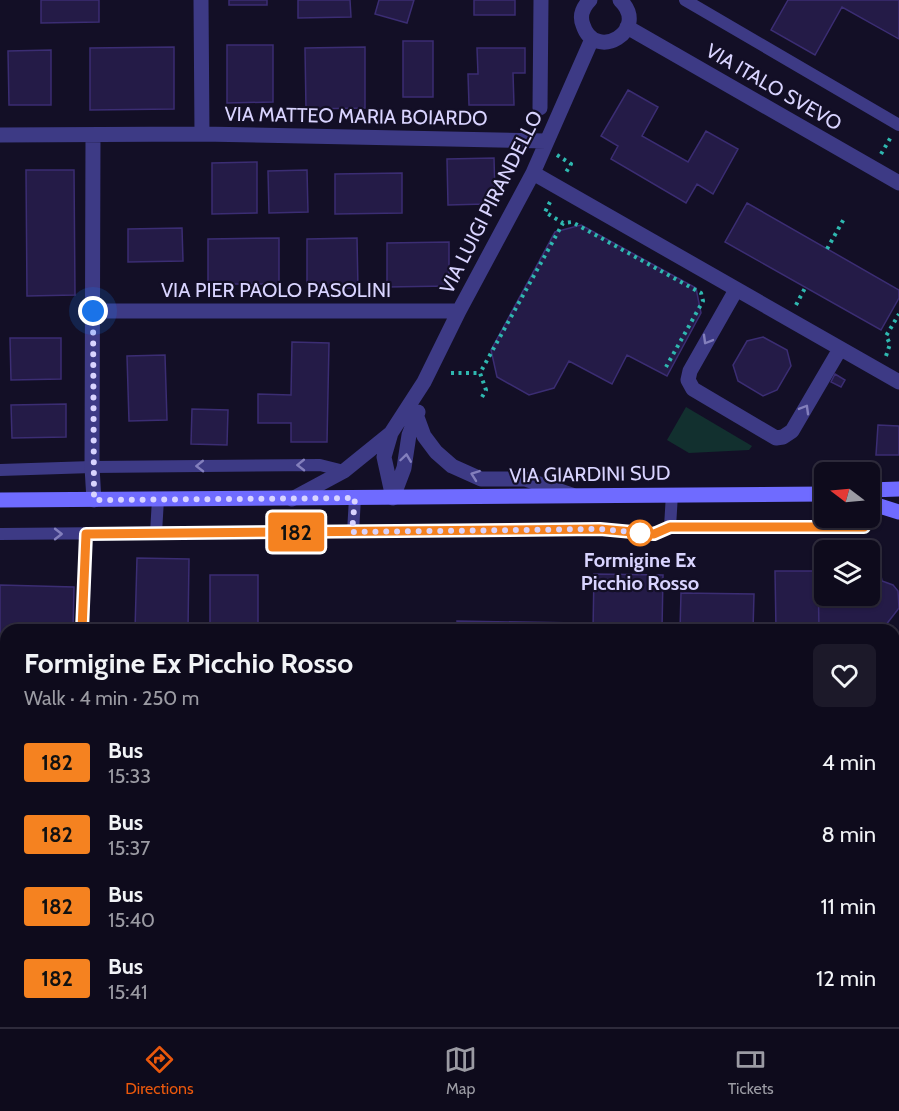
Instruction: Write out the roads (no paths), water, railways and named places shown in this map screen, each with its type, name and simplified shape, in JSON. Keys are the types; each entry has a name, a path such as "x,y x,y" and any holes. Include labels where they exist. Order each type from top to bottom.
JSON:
{"main road":[{"path":"880,490 899,489"},
{"name":"VIA GIARDINI SUD","path":"0,500 814,494"},
{"path":"880,506 899,512"}],"street":[{"name":"VIA MATTEO MARIA BOIARDO","path":"201,0 202,134"},
{"name":"VIA LUIGI PIRANDELLO","path":"540,108 541,0"},
{"path":"583,2 581,21 587,34 592,39 606,42 613,41 624,33 627,27 628,15 620,0"},
{"name":"VIA ITALO SVEVO","path":"627,27 899,183"},
{"name":"VIA LUIGI PIRANDELLO","path":"393,498 384,457 391,433 424,382 533,173 592,39"},
{"name":"VIA MATTEO MARIA BOIARDO","path":"0,135 202,134 546,141"},
{"path":"93,135 92,467 94,500"},
{"path":"533,173 899,382"},
{"path":"736,290 687,380 693,388 776,438 783,437 792,431 840,349"},
{"name":"VIA PIER PAOLO PASOLINI","path":"93,311 459,311"},
{"name":"VIA LUIGI PIRANDELLO","path":"393,498 404,468 409,435 417,417 424,382"},
{"path":"417,417 424,436 436,452 453,466 481,479 525,479 572,495"},
{"name":"VIA LUIGI PIRANDELLO","path":"292,499 344,471 391,433"}],"lane":[{"path":"685,0 899,125"},
{"path":"0,470 320,465 344,471"},
{"path":"670,527 672,494"},
{"path":"352,532 355,498"},
{"path":"156,533 158,499"},
{"path":"0,534 600,529 654,534 670,527 814,527"},
{"path":"82,624 86,534"}],"place":[{"name":"Formigine Ex Picchio Rosso","path":"640,533"}]}
